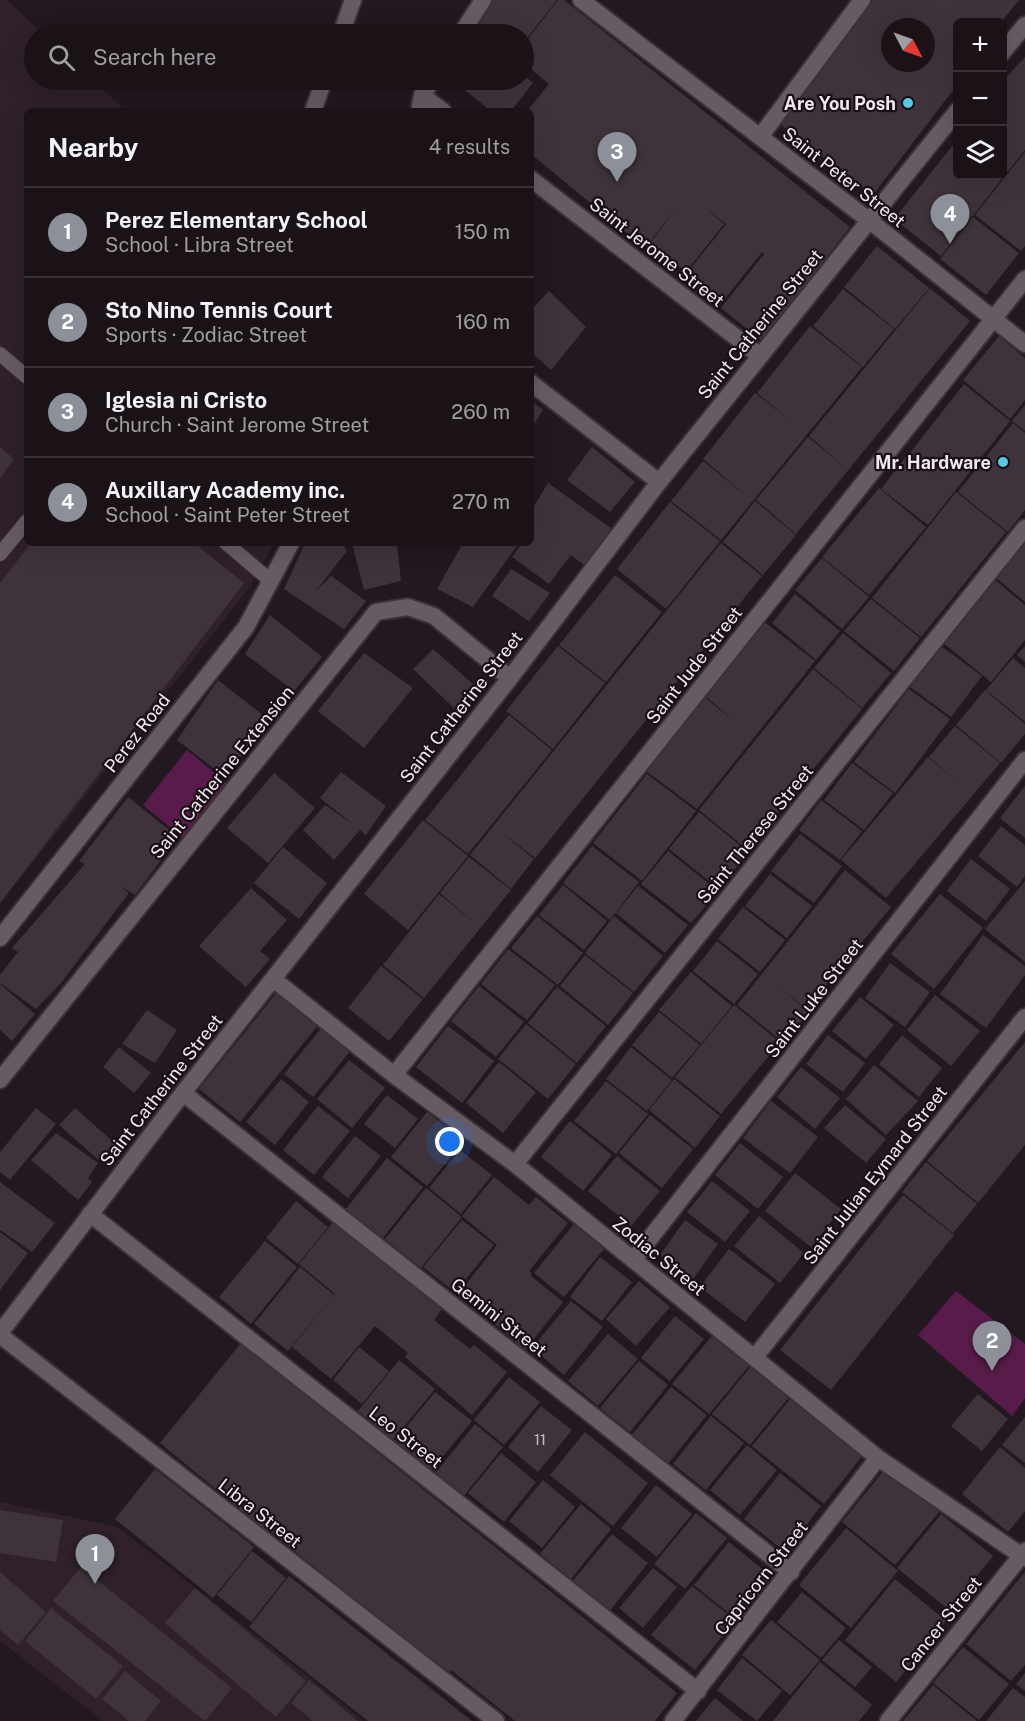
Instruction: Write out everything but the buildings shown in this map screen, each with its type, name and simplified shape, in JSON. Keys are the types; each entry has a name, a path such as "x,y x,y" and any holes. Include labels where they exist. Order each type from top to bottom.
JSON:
{"street":[{"path":"345,24 353,0"},
{"path":"467,24 483,0"},
{"name":"Saint Peter Street","path":"580,0 870,220 1025,344"},
{"path":"760,137 862,0"},
{"path":"1007,47 1025,25"},
{"path":"314,108 320,90"},
{"name":"Saint Catherine Street","path":"0,1334 183,1093 510,678 659,482 953,115"},
{"name":"Saint Jerome Street","path":"534,181 759,355"},
{"name":"Saint Jude Street","path":"394,1075 1025,279"},
{"path":"534,384 659,482"},
{"name":"Saint Therese Street","path":"515,1164 1025,528"},
{"name":"Perez Road","path":"0,938 246,627 289,546"},
{"name":"Saint Catherine Extension","path":"0,1080 376,612 408,607 434,616 510,678"},
{"name":"Saint Luke Street","path":"633,1260 1025,760"},
{"name":"Zodiac Street","path":"273,979 394,1075 515,1164 878,1458 1024,1555"},
{"name":"Saint Julian Eymard Street","path":"755,1357 1025,1017"},
{"name":"Gemini Street","path":"183,1093 791,1572"},
{"name":"Leo Street","path":"90,1214 698,1691"},
{"name":"Libra Street","path":"0,1334 496,1721"},
{"name":"Capricorn Street","path":"673,1721 878,1458"},
{"name":"Cancer Street","path":"888,1721 1024,1555"}],"lane":[{"path":"0,354 24,374"},
{"path":"0,555 24,525"},
{"path":"230,546 271,581"}],"shaded area":[{"path":"0,0 7,0 33,24 24,24 24,90 103,90 123,108 24,108 24,546 272,546 250,587 0,904"},
{"path":"187,750 228,784 184,839 143,805"},
{"path":"956,1291 1025,1344 1025,1398 1012,1416 918,1335"},
{"path":"0,1502 118,1527 364,1721 103,1721 0,1641"}],"place":[{"name":"Are You Posh","path":"908,103"},
{"name":"Iglesia ni Cristo","path":"617,182"},
{"name":"Auxillary Academy inc.","path":"950,244"},
{"name":"Mr. Hardware","path":"1003,462"},
{"name":"Sto Nino Tennis Court","path":"992,1371"},
{"name":"Perez Elementary School","path":"95,1584"}]}
